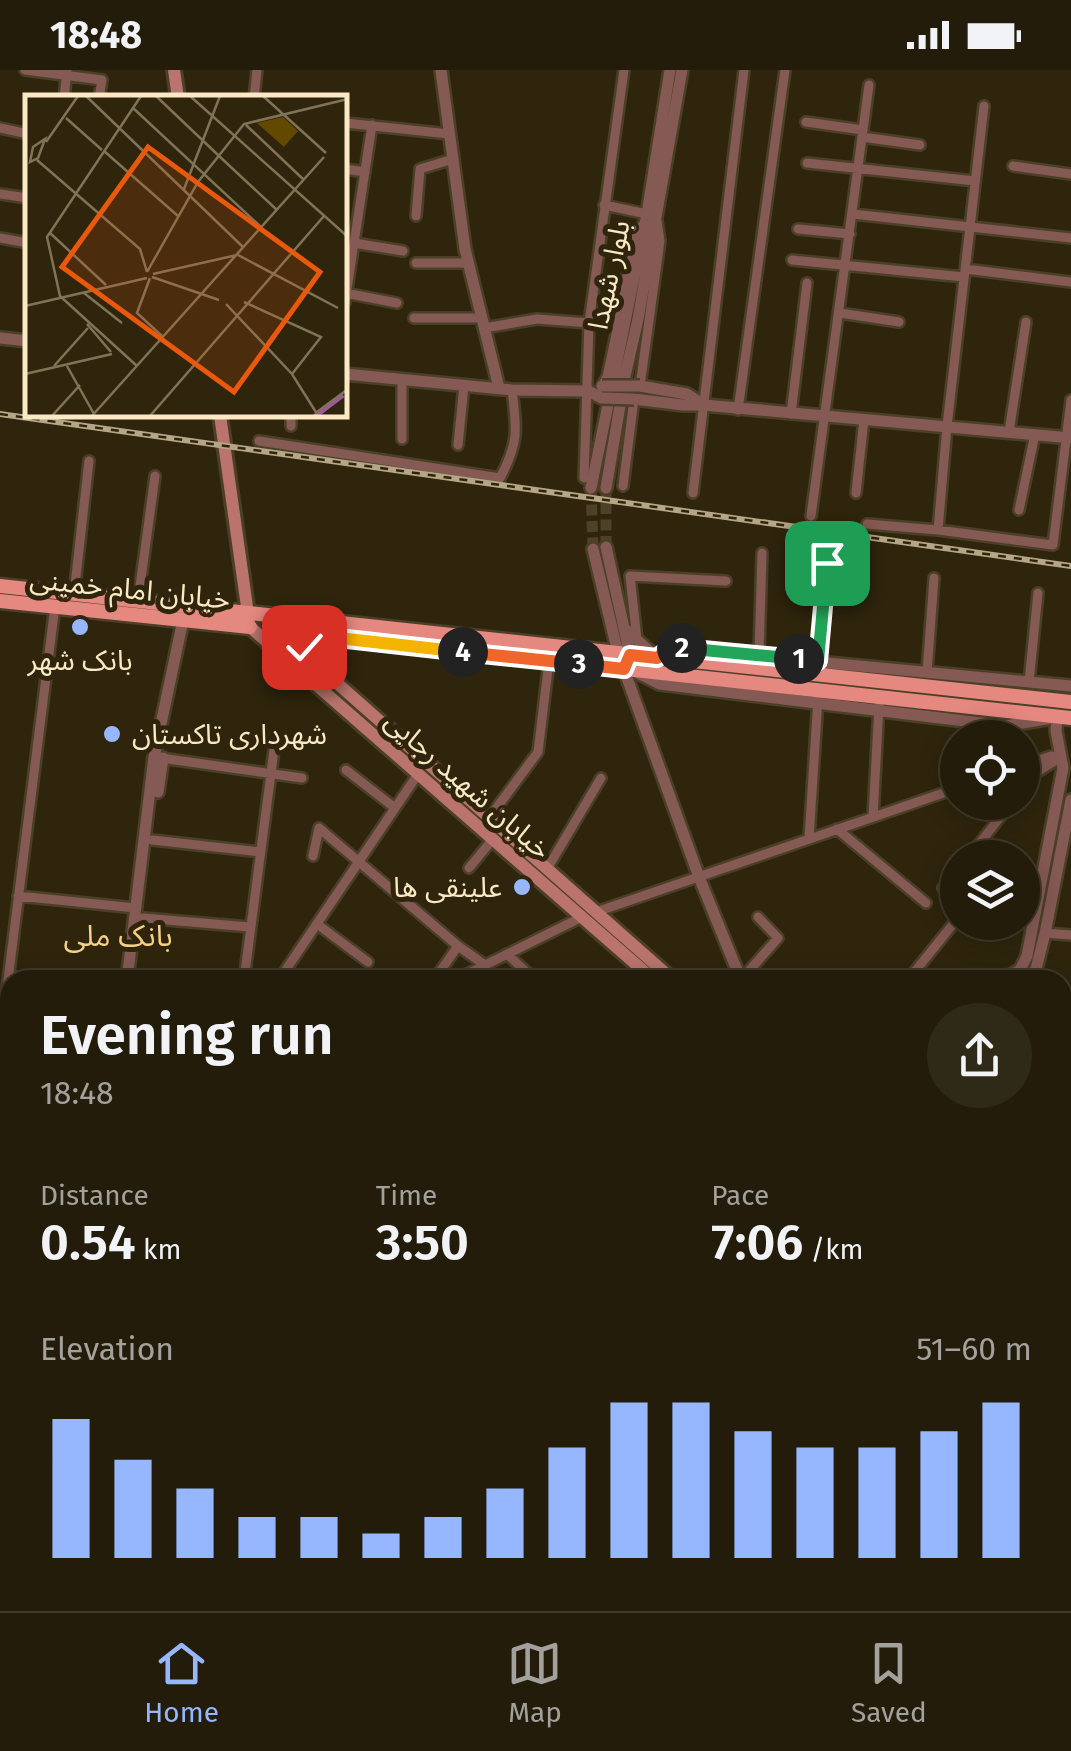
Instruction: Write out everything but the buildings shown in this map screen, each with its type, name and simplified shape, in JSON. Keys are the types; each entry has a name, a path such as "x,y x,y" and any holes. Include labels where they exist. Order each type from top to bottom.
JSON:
{"main road":[{"path":"174,70 178,95"},
{"path":"220,418 248,620"},
{"name":"خیابان امام خمینی","path":"0,586 138,602 248,620 278,631 407,638"},
{"name":"خیابان امام خمینی","path":"0,601 183,620 248,620 268,616 407,638 596,651 626,662 818,698 879,704 1065,710"},
{"name":"خیابان شهید رجایی","path":"268,616 278,631 546,869 644,970"},
{"name":"خیابان شهید رجایی","path":"248,620 492,840 660,970"},
{"path":"308,658 304,647 314,635"},
{"name":"خیابان امام خمینی","path":"447,642 549,661 626,662 657,658 1065,710"}],"street":[{"path":"25,70 102,80 100,95"},
{"path":"254,95 258,70"},
{"path":"260,442 500,478 514,453 516,421 483,323 469,262 440,70"},
{"path":"588,483 589,322 624,70"},
{"name":"بلوار شهدا","path":"606,488 670,70"},
{"name":"بلوار شهدا","path":"588,483 682,70"},
{"path":"693,493 744,70"},
{"path":"738,410 785,70"},
{"path":"812,516 869,85"},
{"path":"938,530 946,426 984,106"},
{"path":"806,122 920,145"},
{"path":"348,123 450,134"},
{"path":"348,283 372,126"},
{"path":"0,128 25,133"},
{"path":"416,216 420,169 453,159"},
{"path":"807,163 975,181"},
{"path":"1013,166 1071,174"},
{"path":"348,169 365,172"},
{"path":"0,194 25,198"},
{"path":"604,205 649,219 660,241 640,386"},
{"path":"852,214 1071,238"},
{"path":"348,216 358,217"},
{"path":"602,392 633,237 649,219"},
{"path":"798,229 850,234"},
{"path":"0,238 25,242"},
{"path":"354,244 403,251"},
{"path":"792,260 1071,282"},
{"path":"416,263 469,262"},
{"path":"791,414 807,283"},
{"path":"348,296 396,303"},
{"path":"840,313 899,322"},
{"path":"414,318 483,323 536,319 589,322"},
{"path":"1008,432 1026,322"},
{"path":"0,338 25,341"},
{"path":"348,374 505,389 602,392 683,406 1068,438"},
{"path":"402,380 402,439"},
{"path":"458,445 464,385"},
{"path":"602,392 640,386 687,394 704,405"},
{"path":"623,486 634,399"},
{"path":"867,524 1052,545 1071,400"},
{"path":"856,493 864,419"},
{"path":"1019,510 1035,434"},
{"path":"74,594 88,461"},
{"path":"138,602 155,476"},
{"path":"599,548 626,662 737,970"},
{"path":"759,654 762,553"},
{"path":"818,661 827,563"},
{"path":"637,640 630,576 726,581"},
{"path":"927,672 934,578"},
{"path":"1029,682 1038,592"},
{"path":"9,970 55,606"},
{"path":"135,970 158,758 183,620"},
{"path":"618,628 657,658 670,648 759,654 1071,686"},
{"path":"596,651 618,628"},
{"path":"488,818 538,752 549,661"},
{"path":"810,839 818,698"},
{"path":"873,817 879,704"},
{"path":"1020,970 1027,956 1066,757 1056,731 1065,710"},
{"path":"245,970 274,750"},
{"path":"1040,760 1066,757"},
{"path":"1040,770 1066,757"},
{"path":"158,758 302,778"},
{"path":"129,970 152,840 158,758"},
{"path":"346,770 396,808"},
{"path":"286,970 418,774"},
{"path":"546,869 601,778"},
{"path":"476,970 589,914 940,794"},
{"path":"1035,970 1071,800"},
{"path":"982,840 998,820"},
{"path":"314,856 319,828 458,946 486,965"},
{"path":"837,829 926,902"},
{"path":"152,840 260,852"},
{"path":"469,868 492,840"},
{"path":"18,896 250,927"},
{"path":"750,970 778,938 758,917"},
{"path":"316,924 368,962"},
{"path":"0,926 14,928"},
{"path":"1045,933 1071,935"},
{"path":"916,970 940,940"},
{"path":"441,970 458,946"},
{"path":"507,954 525,970"}],"tunnel":[{"path":"591,488 593,549"},
{"path":"606,488 606,547"}],"railway":[{"path":"0,414 25,418"},
{"path":"28,418 1071,566"}],"place":[{"name":"بانک شهر","path":"80,627"},
{"name":"شهرداری تاکستان","path":"112,734"},
{"name":"علینقی ها","path":"522,887"}],"district":[{"name":"بانک ملی","path":"118,936"}],"route":[{"path":"304,647 314,635 624,669 630,655 657,658 670,648 818,661 827,563"}]}
